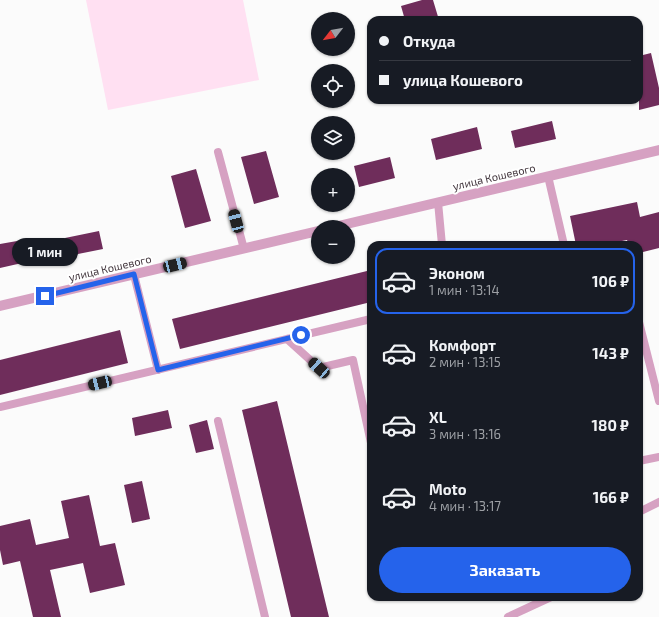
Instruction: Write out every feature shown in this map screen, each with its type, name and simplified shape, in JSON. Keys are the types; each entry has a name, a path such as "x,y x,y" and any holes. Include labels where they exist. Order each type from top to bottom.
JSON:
{"street":[{"name":"улица Кошевого","path":"355,222 659,150"},
{"name":"улица Кошевого","path":"0,306 311,233"}],"lane":[{"path":"218,152 244,248"},
{"path":"548,176 563,241"},
{"path":"438,202 442,241"},
{"path":"134,274 158,370"},
{"path":"0,407 367,320"},
{"path":"287,338 319,368 353,360 367,425"},
{"path":"643,338 659,401"},
{"path":"218,421 265,617"},
{"path":"643,461 659,457"},
{"path":"643,510 659,502"},
{"path":"508,617 542,601"}],"shaded area":[{"path":"86,0 243,0 259,80 108,110"}],"building":[{"path":"422,0 433,0 438,16 404,16 401,6"},
{"path":"651,53 659,88 659,105 639,110 639,104 643,104 643,55"},
{"path":"552,121 556,139 515,148 511,131"},
{"path":"477,127 482,149 436,160 431,139"},
{"path":"266,151 279,197 254,204 241,157"},
{"path":"390,157 395,178 359,187 354,166"},
{"path":"196,169 211,221 185,228 171,176"},
{"path":"637,202 640,217 659,212 659,248 643,252 643,241 575,241 570,216"},
{"path":"99,231 103,249 68,256 65,238"},
{"path":"17,241 22,263 0,268 0,244"},
{"path":"367,271 367,303 180,349 172,319"},
{"path":"120,330 128,363 0,395 0,360"},
{"path":"277,401 329,617 291,617 242,410"},
{"path":"168,410 172,428 135,436 132,418"},
{"path":"207,420 214,449 196,453 189,425"},
{"path":"142,481 150,519 132,523 124,485"},
{"path":"89,495 100,546 115,543 125,585 90,593 83,563 50,570 61,617 33,617 20,561 3,565 0,550 0,526 30,519 36,545 69,538 61,501"}],"route":[{"path":"45,296 134,274 158,370 301,335"}]}
